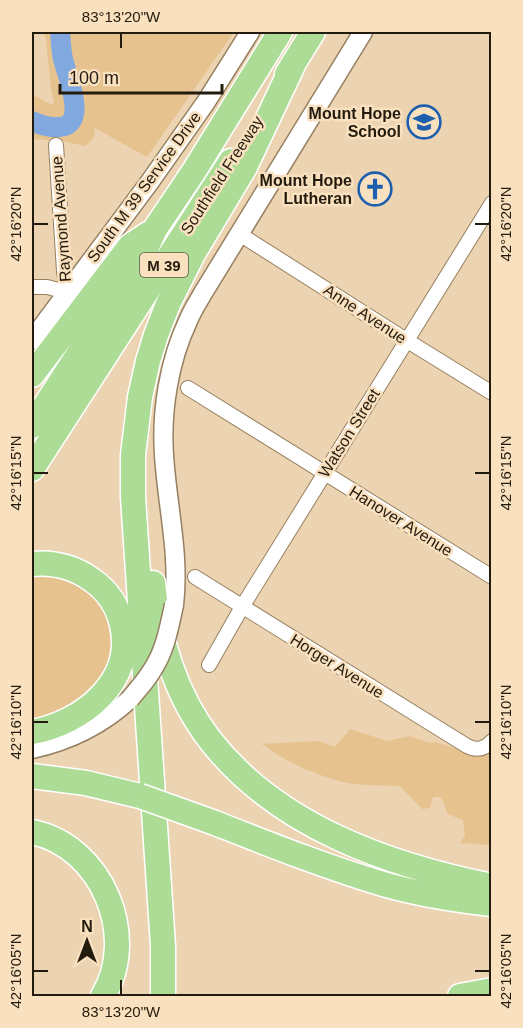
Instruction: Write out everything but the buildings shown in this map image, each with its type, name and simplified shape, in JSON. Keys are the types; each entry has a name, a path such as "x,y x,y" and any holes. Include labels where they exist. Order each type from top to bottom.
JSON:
{"highway":[{"name":"Southfield Freeway","path":"32,426 145,251 156,229 280,32"},
{"name":"Southfield Freeway","path":"32,469 313,32"},
{"path":"163,996 163,946 133,497 133,455 140,397 148,361 168,304 193,254 245,167 295,61"},
{"path":"32,375 129,246 156,229"},
{"path":"140,397 144,438 142,463 154,600 171,669 189,707 210,740 235,768 265,794 297,816 332,835 426,871 492,886"},
{"path":"32,564 66,566 97,583 116,606 121,620 124,642 122,659 116,677 104,694 77,715 32,732"},
{"path":"32,776 86,783 140,796 316,862 384,884 428,894 492,904"},
{"path":"32,784 105,788"},
{"path":"32,832 59,843 79,856 105,891 114,914 117,939 115,965 103,996"},
{"path":"460,996 492,990"}],"main road":[{"name":"South M 39 Service Drive","path":"32,340 149,183 206,102 250,32"},
{"path":"32,749 65,740 105,720 130,699 151,672 162,651 169,632 176,587 176,566 163,453 165,414 176,353 188,321 203,293 363,32"}],"street":[{"name":"Raymond Avenue","path":"56,145 67,292"},
{"name":"Watson Street","path":"209,665 242,607 406,340 491,206"},
{"name":"Anne Avenue","path":"240,235 492,393"},
{"path":"32,287 46,287 67,292"},
{"name":"Hanover Avenue","path":"188,388 492,577"},
{"name":"Horger Avenue","path":"195,578 467,746 471,748 486,745"}],"shaded area":[{"path":"43,32 234,32 147,157 95,128 94,138 85,146 62,141 32,139 32,94 52,105 54,102 46,39"},
{"path":"58,572 106,604 116,642 106,671 94,687 64,710 32,722 32,573"},
{"path":"350,729 387,741 410,736 480,754 490,752 492,756 491,845 460,843 465,836 463,820 448,814 441,797 433,797 430,808 422,809 400,786 361,785 337,780 292,763 262,744 319,741 335,747"}],"waterway":[{"path":"32,121 45,126 59,127 68,124 73,118 74,99 63,59 60,32"}],"place":[{"name":"Mount Hope School","path":"424,122"},
{"name":"Mount Hope Lutheran","path":"375,189"}]}
